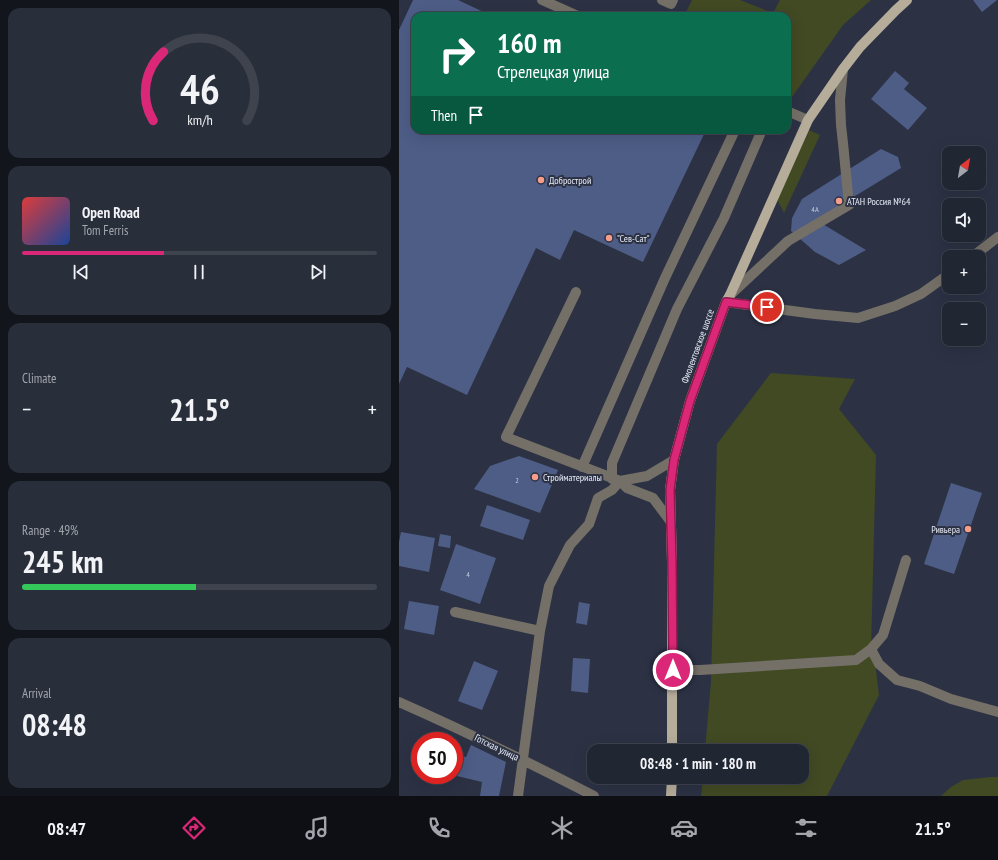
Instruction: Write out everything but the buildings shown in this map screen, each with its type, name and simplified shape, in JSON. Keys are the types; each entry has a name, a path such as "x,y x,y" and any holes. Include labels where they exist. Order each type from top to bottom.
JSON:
{"main road":[{"name":"Фиолентовское шоссе","path":"672,744 673,670 670,490 674,460 690,401 728,298 808,120 860,47 895,10 907,0"},
{"path":"671,784 671,796"}],"street":[{"path":"542,0 569,12"},
{"path":"662,0 671,4 673,0"},
{"path":"728,298 788,241 849,205 841,125 840,100 843,69"},
{"path":"791,113 808,120"},
{"path":"582,467 665,278 733,134"},
{"path":"518,796 540,631 549,586 570,545 589,524 598,498 612,490 616,480 612,463 677,309 724,218 760,134"},
{"path":"981,250 998,237"},
{"path":"728,298 815,314 859,318 895,306 921,294 942,279"},
{"path":"576,292 506,437 616,480 627,488 653,498 671,522"},
{"path":"616,480 647,476 674,460"},
{"path":"673,670 700,670 856,660 871,649 883,635 906,560"},
{"path":"455,612 540,631"},
{"path":"871,649 879,664 897,680 920,686 951,699 998,712"},
{"name":"Готская улица","path":"399,702 523,760 594,796"}],"green space":[{"path":"692,0 740,0 770,12 686,12"},
{"path":"780,0 871,0 843,25 792,97 791,12 774,12"},
{"path":"809,130 820,135 784,213 777,199"},
{"path":"771,373 855,379 839,409 876,455 871,649 875,662 879,695 827,796 701,796 702,784 809,784 809,744 706,744 711,681 717,444"},
{"path":"998,777 998,796 941,796 951,787 963,780"}],"place":[{"name":"Добрострой","path":"541,180"},
{"name":"АТАН Россия №64","path":"839,201"},
{"name":"\"Сев-Сат\"","path":"609,238"},
{"name":"Стройматериалы","path":"535,477"},
{"name":"Ривьера","path":"968,529"}],"route":[{"path":"673,670 670,490 674,460 690,401 726,302 767,307"}]}
